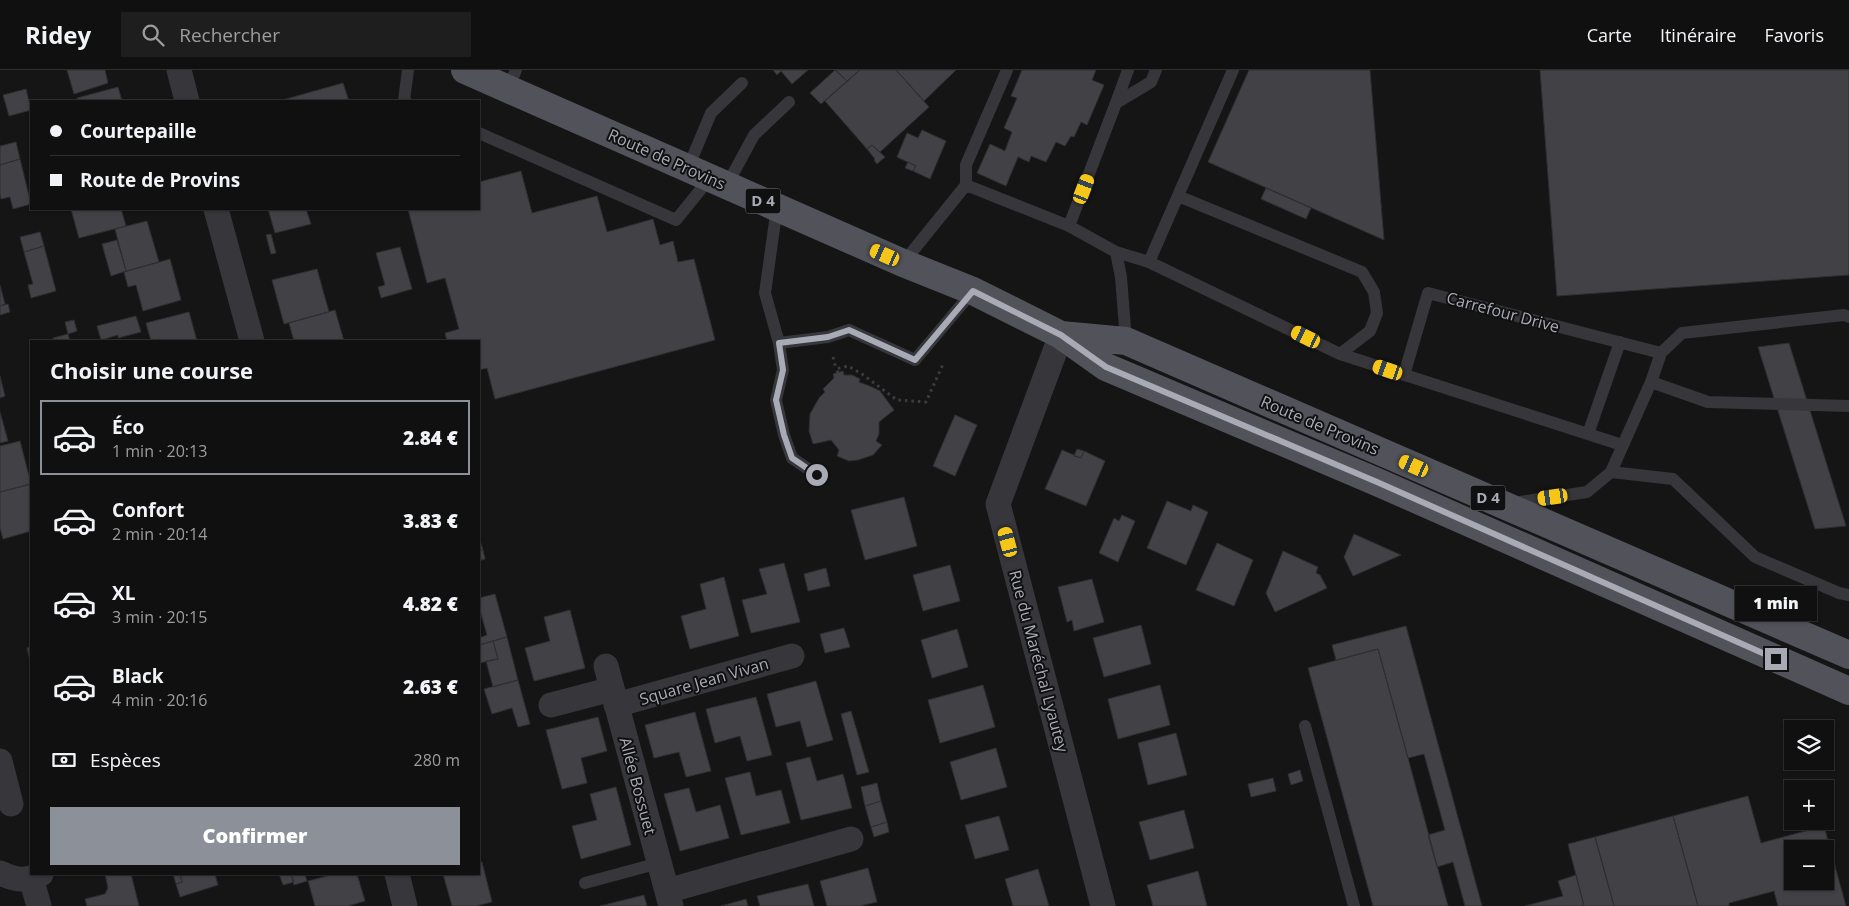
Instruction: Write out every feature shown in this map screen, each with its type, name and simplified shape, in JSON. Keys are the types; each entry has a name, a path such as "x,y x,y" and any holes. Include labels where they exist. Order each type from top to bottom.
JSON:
{"main road":[{"name":"Route de Provins","path":"465,70 512,80 708,177 904,263 973,291 1061,335 1106,367 1377,482 1849,692"},
{"name":"Route de Provins","path":"1061,335 1126,341 1849,655"}],"street":[{"path":"179,70 187,100"},
{"path":"216,210 252,340"},
{"name":"Rue du Maréchal Lyautey","path":"1061,335 998,504 1103,906"},
{"name":"Square Jean Vivan","path":"551,705 611,687 792,656"},
{"name":"Allée Bossuet","path":"611,687 669,899"},
{"path":"0,761 14,806"},
{"path":"669,899 851,839"},
{"path":"0,873 16,880 36,876 39,906"},
{"path":"397,875 405,906"}],"lane":[{"path":"404,100 408,70"},
{"path":"904,263 966,185 966,165 1007,70"},
{"path":"1070,226 1128,70"},
{"path":"1116,103 1151,82 1156,70"},
{"path":"1149,262 1233,70"},
{"path":"708,177 711,112 742,83"},
{"path":"480,133 676,220 708,177 789,102"},
{"path":"966,185 1070,226 1116,252 1149,262 1340,354 1622,445"},
{"path":"1178,196 1362,272 1374,292 1376,313 1370,331 1340,354"},
{"path":"777,207 765,293 779,343 783,370 776,400 784,435 792,458 817,475"},
{"path":"1116,252 1121,276 1126,341"},
{"path":"779,343 828,337 849,330 915,360 973,291"},
{"name":"Carrefour Drive","path":"1404,375 1428,293 1661,353"},
{"path":"1502,504 1587,492 1611,472 1651,382 1661,353 1682,333 1844,315 1849,317"},
{"path":"1588,434 1620,342"},
{"path":"1651,382 1708,402 1849,406"},
{"path":"1611,472 1673,479 1755,557 1839,593 1849,595"},
{"path":"1305,726 1354,906"},
{"path":"585,883 659,862"}],"building":[{"path":"67,70 105,70 108,83 74,94"},
{"path":"773,70 808,70 792,84 781,71 777,75"},
{"path":"835,70 847,81 821,104 810,93"},
{"path":"836,70 860,70 847,81"},
{"path":"860,70 896,70 929,107 880,152 872,145 867,149 825,101"},
{"path":"896,70 956,70 924,101"},
{"path":"1022,70 1096,70 1092,80 1104,85 1087,125 1081,122 1074,137 1071,136 1065,146 1056,142 1046,162 1031,156 1029,162 1018,157 1006,186 977,173 990,144 1005,151 1012,132 1004,128 1017,98 1011,96"},
{"path":"1249,70 1370,70 1384,240 1208,162"},
{"path":"1540,70 1849,70 1849,275 1557,296"},
{"path":"343,83 349,100 283,100"},
{"path":"118,87 122,100 78,100 77,98"},
{"path":"26,89 30,110 9,116 3,95"},
{"path":"922,130 946,141 930,179 913,171 916,166 897,157 907,133 918,138"},
{"path":"16,142 20,159 0,165 0,146"},
{"path":"872,145 885,157 877,164 867,149"},
{"path":"20,159 30,204 13,209 10,197 1,199 0,165"},
{"path":"908,162 916,166 913,171 905,168"},
{"path":"521,171 532,213 597,196 607,232 653,219 660,245 673,241 678,262 694,259 715,340 495,399 487,368 480,370 480,340 447,340 445,333 459,329 445,278 427,283 408,210 480,210 480,182"},
{"path":"1266,188 1311,208 1306,219 1261,199"},
{"path":"71,210 121,210 126,226 79,238"},
{"path":"268,210 306,210 311,224 275,233"},
{"path":"147,221 159,262 126,271 115,229"},
{"path":"40,232 44,246 24,252 20,237"},
{"path":"271,234 276,253 271,254 266,235"},
{"path":"117,240 126,271 111,276 102,244"},
{"path":"44,246 56,291 31,298 28,285 33,284 24,252"},
{"path":"400,247 412,289 381,298 378,287 385,285 376,253"},
{"path":"170,259 181,300 143,311 136,285 128,287 124,272"},
{"path":"317,269 329,312 284,324 272,280"},
{"path":"0,285 5,304 0,306"},
{"path":"8,304 10,312 0,315 0,306"},
{"path":"335,310 344,340 294,340 289,323"},
{"path":"189,312 197,340 151,340 146,323"},
{"path":"136,316 141,332 118,338 118,335 101,340 97,326"},
{"path":"74,320 77,331 68,334 65,322"},
{"path":"68,334 70,340 54,340 53,338"},
{"path":"1789,343 1846,526 1815,529 1758,347"},
{"path":"843,371 844,375 852,375 860,379 859,382 880,391 894,410 879,422 879,434 876,441 882,445 873,455 858,460 849,461 837,456 839,450 831,440 813,444 809,431 810,414 819,398 825,392 823,389 834,378 833,374"},
{"path":"0,376 5,396 0,398"},
{"path":"0,412 8,441 0,443"},
{"path":"955,415 977,425 955,476 933,466"},
{"path":"20,441 30,484 0,492 0,446"},
{"path":"1077,449 1084,451 1081,458 1074,456"},
{"path":"1062,450 1081,458 1084,451 1105,461 1086,506 1045,489"},
{"path":"30,484 30,531 3,539 0,528 0,492"},
{"path":"904,497 917,546 865,560 851,510"},
{"path":"1167,501 1191,511 1193,505 1208,512 1186,565 1147,548"},
{"path":"1122,515 1135,521 1118,562 1099,553 1114,518 1119,521"},
{"path":"1354,534 1401,555 1353,576 1344,557"},
{"path":"480,540 483,550 480,551"},
{"path":"1217,543 1253,560 1234,606 1196,590"},
{"path":"483,550 485,559 480,561 480,551"},
{"path":"1283,551 1318,567 1316,573 1320,575 1327,588 1275,612 1266,593"},
{"path":"784,563 800,622 751,633 742,600 767,594 759,569"},
{"path":"950,565 960,601 923,611 913,575"},
{"path":"826,568 830,586 808,591 804,574"},
{"path":"724,577 739,636 690,649 681,616 706,609 700,584"},
{"path":"1092,579 1104,622 1074,631 1072,620 1067,622 1058,587"},
{"path":"495,594 507,637 480,645 480,638 487,635 480,610 480,598"},
{"path":"570,610 585,668 534,681 525,648 550,641 544,617"},
{"path":"1141,625 1151,664 1104,677 1093,638"},
{"path":"1406,626 1482,906 1465,906 1453,862 1437,867 1428,835 1445,830 1424,754 1408,758 1378,649 1336,660 1332,645"},
{"path":"844,628 850,647 825,653 820,634"},
{"path":"957,629 968,667 932,678 921,640"},
{"path":"507,637 518,680 493,687 486,661 498,659 493,641"},
{"path":"493,641 498,659 480,663 480,645"},
{"path":"30,647 30,661 27,648"},
{"path":"1378,649 1448,906 1373,906 1308,668"},
{"path":"518,680 530,724 518,727 512,708 492,714 484,689"},
{"path":"816,681 833,740 807,747 800,721 776,727 767,694"},
{"path":"983,685 995,727 940,743 928,700"},
{"path":"1160,685 1170,725 1118,739 1108,699"},
{"path":"756,697 772,755 747,761 740,736 715,743 706,709"},
{"path":"851,711 869,772 857,775 841,714"},
{"path":"695,712 711,771 686,777 679,752 654,758 645,725"},
{"path":"598,717 607,751 581,758 587,783 562,789 546,730"},
{"path":"1176,733 1187,775 1148,785 1138,743"},
{"path":"996,748 1007,787 961,800 950,762"},
{"path":"810,757 817,781 843,774 852,808 801,820 786,763"},
{"path":"1300,770 1303,781 1291,785 1288,774"},
{"path":"750,772 756,796 781,790 790,823 741,835 725,778"},
{"path":"1273,778 1276,791 1251,797 1248,784"},
{"path":"877,783 881,801 865,806 861,787"},
{"path":"616,787 631,845 581,859 572,826 597,820 590,794"},
{"path":"689,788 696,812 720,805 729,838 680,851 664,794"},
{"path":"1748,796 1761,843 1809,830 1825,830 1828,840 1784,840 1784,890 1834,890 1834,862 1846,906 1778,906 1774,891 1729,903 1729,906 1698,906 1673,816"},
{"path":"881,801 887,822 871,827 865,806"},
{"path":"1184,810 1194,848 1150,860 1139,822"},
{"path":"999,816 1009,850 975,859 965,825"},
{"path":"1673,816 1698,906 1614,906 1595,837"},
{"path":"887,822 889,832 874,837 871,827"},
{"path":"1595,837 1614,906 1584,906 1568,844"},
{"path":"482,862 492,902 476,906 452,906 443,875 480,875 480,863"},
{"path":"868,868 877,902 860,906 827,906 820,881"},
{"path":"1038,869 1049,906 1013,906 1005,879"},
{"path":"1198,871 1207,906 1153,906 1147,885"},
{"path":"105,875 131,875 139,906 87,906 85,899 105,894 108,888"},
{"path":"173,875 180,875 182,882 176,884"},
{"path":"180,875 215,875 218,885 180,897 176,884 182,882"},
{"path":"279,875 291,875 294,882 283,885"},
{"path":"291,875 305,875 307,881 294,885"},
{"path":"331,875 357,875 365,901 348,906 315,906 308,881"},
{"path":"1576,875 1584,906 1525,906 1563,896 1558,881"},
{"path":"808,884 814,906 760,906 757,896"},
{"path":"644,895 647,906 600,906"},
{"path":"746,899 748,906 721,906"}],"route":[{"path":"817,475 792,458 784,435 776,400 783,370 779,343 828,337 849,330 915,360 973,291 1061,335 1106,367 1377,482 1776,659"}]}
